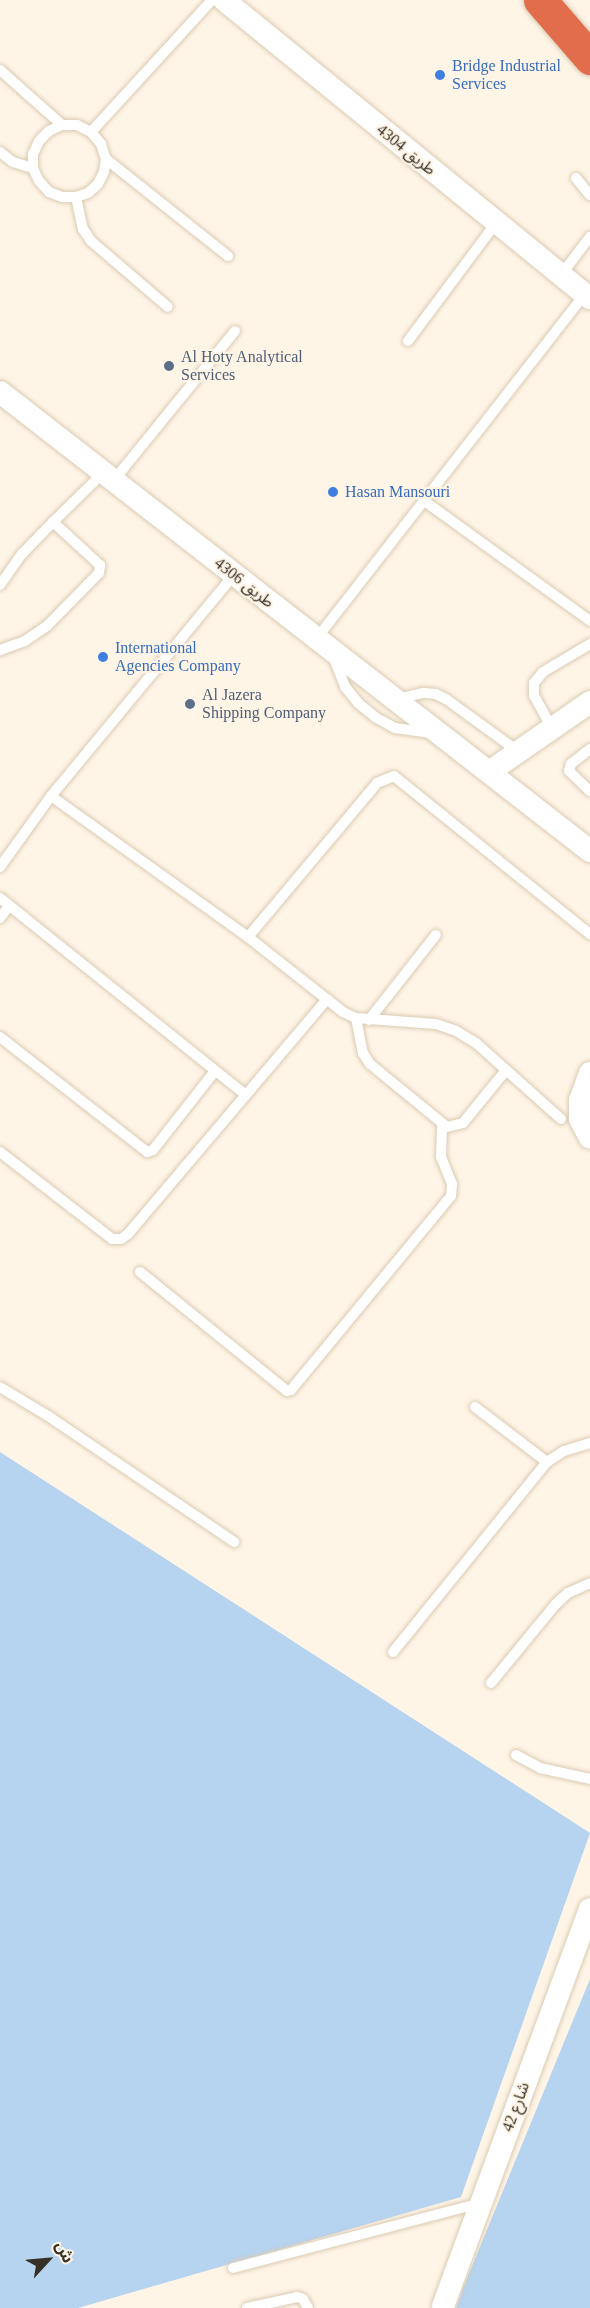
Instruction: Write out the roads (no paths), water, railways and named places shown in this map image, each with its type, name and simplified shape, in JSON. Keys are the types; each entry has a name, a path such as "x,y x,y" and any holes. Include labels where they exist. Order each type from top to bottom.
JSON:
{"highway":[{"path":"540,0 590,58"},
{"path":"550,0 590,42"}],"street":[{"name":"طريق 4304","path":"224,0 587,296"},
{"name":"طريق 4306","path":"0,392 590,851"},
{"path":"489,772 588,706"},
{"path":"577,1125 580,1095 590,1074"},
{"name":"شارع 42","path":"439,2307 481,2203 590,1909"}],"lane":[{"path":"91,132 212,0"},
{"path":"0,70 62,125"},
{"path":"62,125 77,125 91,132 101,144 106,159 104,172 98,184 88,193 76,197 62,197 49,192 39,182 33,168 33,154 39,141 49,131 62,125"},
{"path":"0,152 13,162 33,168"},
{"path":"106,159 228,256"},
{"path":"576,178 590,195"},
{"path":"76,197 83,229 91,241 168,307"},
{"path":"408,341 496,223"},
{"path":"561,275 590,237"},
{"path":"443,735 395,728 375,717 358,703 346,688 323,643 423,500 587,296"},
{"path":"0,585 22,554 53,522 108,477 235,331"},
{"path":"423,500 590,621"},
{"path":"0,650 37,634 99,573 99,563 53,522"},
{"path":"0,867 51,796 234,575"},
{"path":"552,728 534,696 534,683 543,672 590,644"},
{"path":"397,699 424,693 436,694 519,752"},
{"path":"590,749 571,764 569,771 590,791"},
{"path":"248,938 377,783 394,776 590,934"},
{"path":"51,796 356,1018 436,1024 456,1031 476,1043 506,1070 577,1125"},
{"path":"0,898 245,1094"},
{"path":"0,918 9,906"},
{"path":"369,1020 436,934"},
{"path":"0,1152 112,1239 121,1239 128,1234 327,999"},
{"path":"356,1018 363,1053 370,1064 442,1125 453,1127 463,1124 506,1070"},
{"path":"0,1036 147,1152 153,1150 215,1071"},
{"path":"140,1272 287,1391 291,1390 450,1196 452,1184 441,1157 442,1125"},
{"path":"0,1387 48,1416 234,1542"},
{"path":"475,1407 547,1462"},
{"path":"393,1652 547,1462 564,1451 590,1443"},
{"path":"491,1683 556,1604 568,1593 590,1583"},
{"path":"516,1755 540,1768 590,1779"},
{"path":"233,2268 481,2203"},
{"path":"247,2308 297,2297 303,2299 308,2308"}],"water":[{"path":"0,1452 590,1833 461,2197 78,2308 0,2308"},
{"path":"590,1979 590,2308 456,2308 463,2288"}],"place":[{"name":"Bridge Industrial Services","path":"440,75"},
{"name":"Al Hoty Analytical Services","path":"169,366"},
{"name":"Hasan Mansouri","path":"333,492"},
{"name":"International Agencies Company","path":"103,657"},
{"name":"Al Jazera Shipping Company","path":"190,704"}]}
